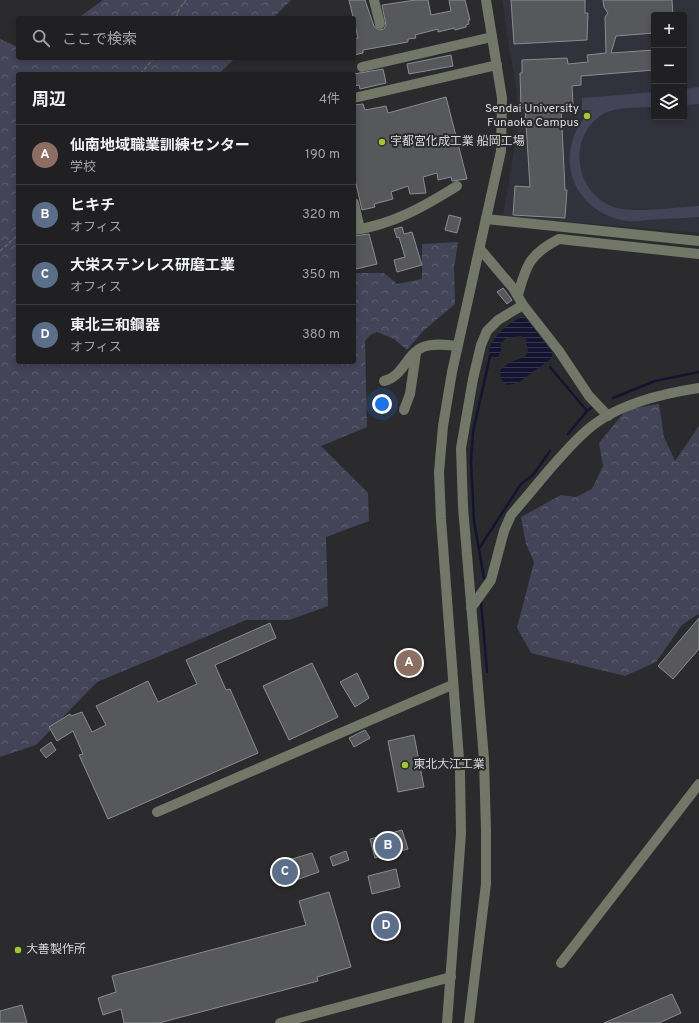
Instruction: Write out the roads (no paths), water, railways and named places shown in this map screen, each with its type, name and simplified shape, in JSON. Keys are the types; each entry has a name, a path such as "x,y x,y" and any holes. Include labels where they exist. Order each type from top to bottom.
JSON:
{"street":[{"path":"374,0 380,24"},
{"path":"447,1023 460,834 460,772 440,519 439,472 443,426 457,346 480,249 501,145 502,98 486,0"},
{"path":"362,67 492,37"},
{"path":"356,98 497,65"},
{"path":"357,229 407,215 425,207 457,186"},
{"path":"486,219 699,241"},
{"path":"469,1023 486,884 484,758 462,508 461,448 464,426 481,345 487,331 520,300 527,266 535,256 548,245 559,239 583,240 638,248 699,254"},
{"path":"480,249 559,351 592,400 608,416"},
{"path":"384,381 393,379 422,347 436,344 457,346"},
{"path":"404,410 410,394 416,353"},
{"path":"471,608 491,580 504,531 511,515 587,430 608,416 639,403 677,392 699,388"},
{"path":"157,812 452,685"},
{"path":"561,963 699,784"},
{"path":"280,1023 450,977"}],"waterway":[{"path":"484,578 474,521 471,462 473,432 490,356"},
{"path":"550,367 587,411 568,434"},
{"path":"613,398 655,381 699,372"},
{"path":"587,411 591,408"},
{"path":"480,547 521,484 533,475 550,451"},
{"path":"481,601 487,672"}],"place":[{"name":"Sendai University Funaoka Campus","path":"587,116"},
{"name":"宇都宮化成工業 船岡工場","path":"382,142"},
{"name":"仙南地域職業訓練センター","path":"409,663"},
{"name":"東北大江工業","path":"405,765"},
{"name":"ヒキチ","path":"388,846"},
{"name":"大栄ステンレス研磨工業","path":"285,872"},
{"name":"東北三和鋼器","path":"386,926"},
{"name":"大善製作所","path":"18,950"}]}
